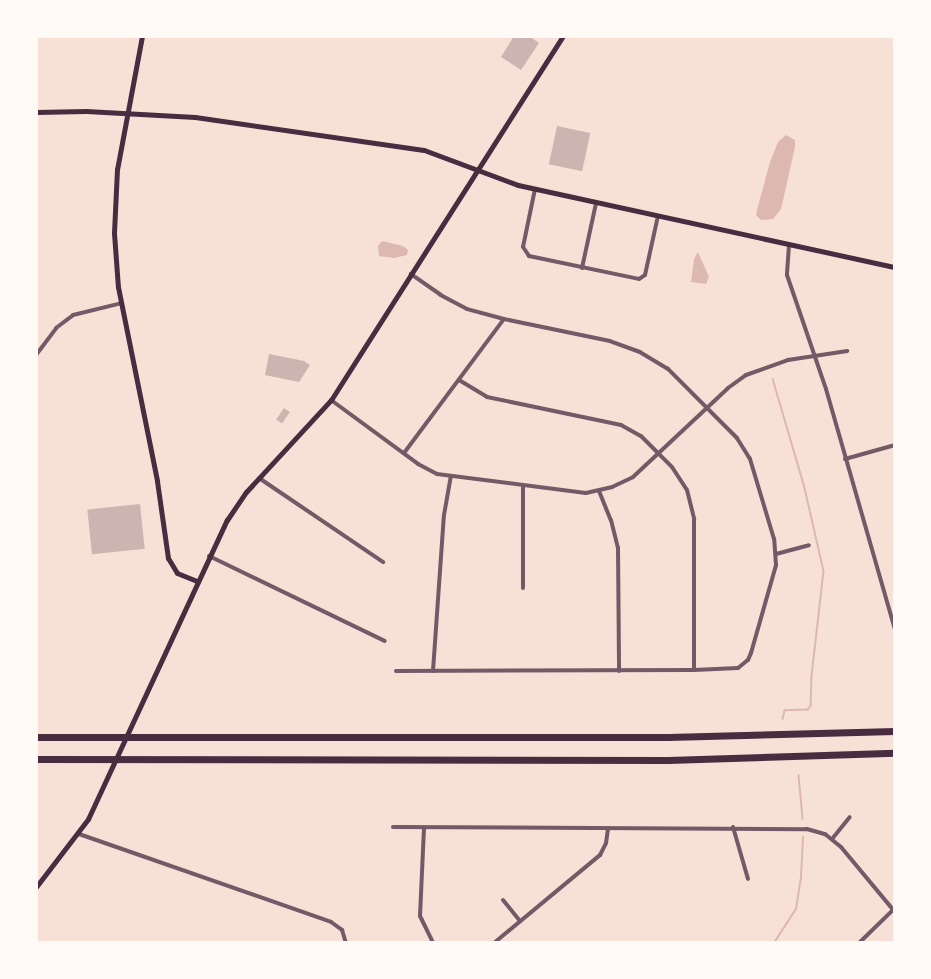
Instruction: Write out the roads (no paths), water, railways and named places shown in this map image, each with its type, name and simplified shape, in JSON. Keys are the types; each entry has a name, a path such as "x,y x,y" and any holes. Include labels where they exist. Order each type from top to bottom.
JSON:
{"highway":[{"path":"36,737 669,737 895,731"},
{"path":"36,759 668,760 895,753"}],"main road":[{"path":"142,36 115,201 115,242 122,303 162,507 168,558 177,573 197,581"},
{"path":"36,887 79,834 107,779 208,556 237,503 331,400 563,36"},
{"path":"36,112 128,112 207,118 424,150 503,180 535,189 895,267"}],"street":[{"path":"535,189 523,251 529,256 582,268 635,279 643,278 658,216"},
{"path":"582,268 596,203"},
{"path":"789,245 787,275 814,354 888,613 895,629"},
{"path":"396,671 732,669 748,660 772,584 776,554 750,459 737,438 709,407 668,369 640,352 610,341 504,320 452,302 411,274"},
{"path":"36,355 56,328 73,315 122,303"},
{"path":"404,453 504,320"},
{"path":"331,400 428,470 451,477 523,487 572,493 598,491 633,477 660,454 728,387 746,375 769,365 814,354 847,351"},
{"path":"459,380 488,397 621,426 641,436 680,477 693,512 694,670"},
{"path":"845,459 895,446"},
{"path":"433,671 444,515 451,477"},
{"path":"260,478 383,562"},
{"path":"523,487 523,588"},
{"path":"598,491 611,520 618,548 619,671"},
{"path":"776,554 809,544"},
{"path":"208,556 385,641"},
{"path":"832,839 850,817"},
{"path":"393,827 807,829 832,839 894,910 859,943"},
{"path":"733,827 748,879"},
{"path":"424,828 420,916 433,943"},
{"path":"494,943 600,855 606,843 608,828"},
{"path":"79,834 331,922 342,930 346,943"},
{"path":"503,900 520,921"}],"waterway":[{"path":"773,379 804,484 824,571 811,706 808,710 785,711 783,719"},
{"path":"799,775 803,819"},
{"path":"774,943 796,909 801,877 803,837"}]}
